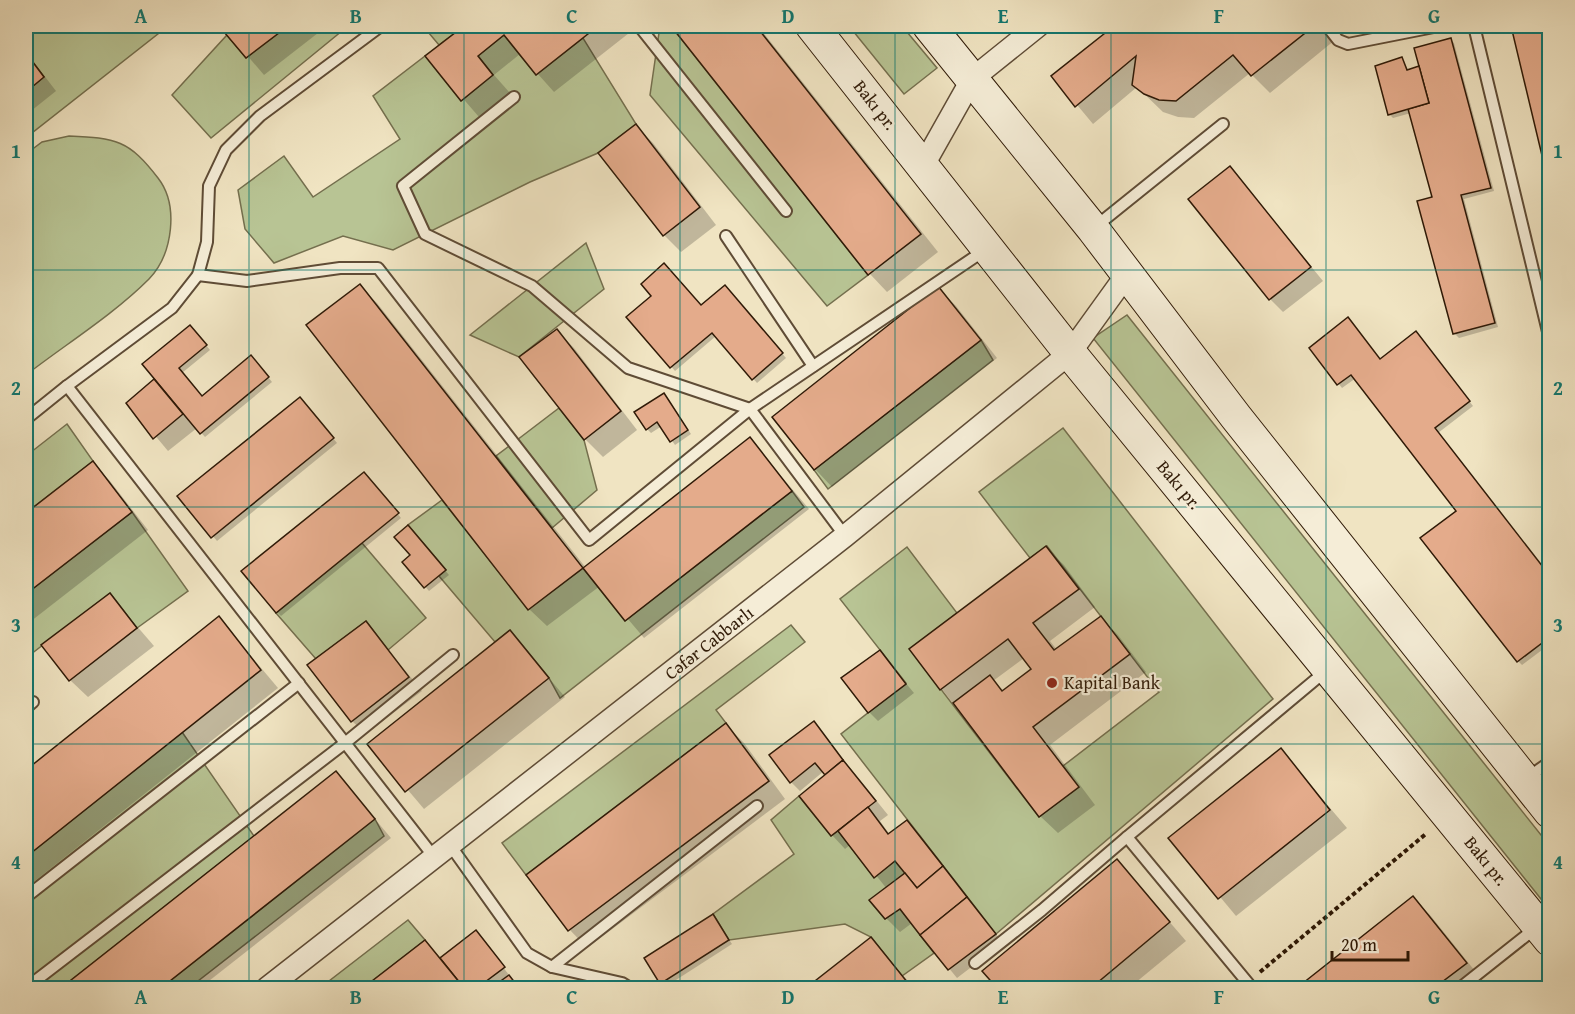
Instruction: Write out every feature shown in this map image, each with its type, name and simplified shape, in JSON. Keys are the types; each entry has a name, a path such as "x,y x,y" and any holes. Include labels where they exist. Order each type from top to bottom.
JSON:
{"street":[{"name":"Bakı pr.","path":"812,26 1070,353 1330,668 1544,933"},
{"path":"929,26 1093,230 1236,417 1550,812"},
{"path":"923,166 972,79 1038,26"},
{"name":"Cəfər Cabbarlı","path":"267,988 845,536 1070,353 1127,274"}],"lane":[{"path":"26,419 172,308 198,275 207,242 209,186 226,150 260,116 381,26"},
{"path":"639,26 786,211"},
{"path":"1327,26 1338,40 1348,44 1439,26"},
{"path":"1474,26 1545,300 1550,340"},
{"path":"514,97 403,186 425,234 532,286 628,368 750,409 845,536"},
{"path":"1093,230 1223,124"},
{"path":"726,236 813,366"},
{"path":"198,275 247,281 340,268 378,267 589,540 750,409 988,248"},
{"path":"67,386 345,743 442,851 527,953 552,967 622,983 630,988"},
{"path":"26,988 345,743 453,655"},
{"path":"975,963 1042,910 1330,668"},
{"path":"26,897 299,683"},
{"path":"1524,780 1550,762"},
{"path":"552,967 757,806"},
{"path":"1127,837 1252,988"},
{"path":"1460,988 1544,933"}],"path":[{"path":"1257,973 1448,815"}],"green space":[{"path":"26,26 168,26 28,136 26,135 26,92 44,77 26,53"},
{"path":"288,26 348,26 211,138 172,95 227,35 246,58"},
{"path":"423,26 464,26 439,45"},
{"path":"660,26 671,26 868,275 827,306 650,95"},
{"path":"849,26 902,26 937,68 904,94"},
{"path":"504,35 536,75 583,38 636,124 598,153 530,182 393,250 343,236 274,263 245,229 238,190 284,156 313,197 400,139 373,96 425,56 461,101 493,75 478,56"},
{"path":"69,136 110,140 129,149 148,165 165,189 169,202 171,215 168,243 157,269 149,279 105,317 26,375 26,154 42,142"},
{"path":"586,243 604,289 519,357 470,335"},
{"path":"1127,315 1549,845 1549,909 1093,338"},
{"path":"981,340 993,360 828,489 814,470"},
{"path":"559,408 584,440 597,490 552,528 496,456"},
{"path":"67,424 93,461 26,513 26,456"},
{"path":"1063,428 1273,699 996,934 841,734 906,683 840,599 907,547 957,613 910,649 1039,817 1078,787 1063,766 1159,692 1047,546 1030,558 979,492"},
{"path":"792,491 804,507 560,698 549,678 510,630 495,642 439,576 446,570 408,525 442,500 528,609 583,568 625,621"},
{"path":"132,512 188,591 137,628 110,593 26,658 26,594"},
{"path":"362,543 426,618 388,650 366,621 316,659 276,613"},
{"path":"791,625 805,642 716,710 726,723 526,875 502,843"},
{"path":"182,732 254,836 61,988 26,988 26,857"},
{"path":"799,796 831,836 838,831 874,877 895,861 905,873 870,901 885,919 900,909 934,953 902,976 871,937 845,924 729,940 713,914 794,854 771,820"},
{"path":"375,819 384,836 189,988 161,988"},
{"path":"408,920 425,940 363,988 320,988"}],"building":[{"path":"219,26 288,26 246,58"},
{"path":"464,26 598,26 536,75 504,35 478,56 493,75 461,101 425,56"},
{"path":"671,26 756,26 921,234 868,275"},
{"path":"1114,26 1314,26 1251,76 1233,55 1176,101 1159,100 1144,94 1132,85 1136,56 1075,107 1051,76"},
{"path":"1511,26 1550,26 1550,189"},
{"path":"1451,38 1491,188 1461,195 1495,323 1453,334 1417,201 1432,197 1408,109 1429,103 1414,48"},
{"path":"26,53 44,77 26,92"},
{"path":"1402,57 1407,70 1419,66 1429,103 1388,115 1375,66"},
{"path":"636,124 700,207 663,236 598,153"},
{"path":"1230,166 1311,267 1269,300 1188,199"},
{"path":"664,263 701,305 725,285 783,353 752,380 712,333 670,368 626,317 651,296 641,284"},
{"path":"360,284 583,568 528,610 306,325"},
{"path":"938,286 981,340 814,470 772,417"},
{"path":"1348,317 1380,359 1416,331 1470,401 1435,428 1550,576 1550,637 1517,662 1420,538 1456,511 1351,375 1337,385 1309,348"},
{"path":"190,325 207,345 179,368 202,396 251,355 269,377 200,434 142,364"},
{"path":"557,329 621,411 584,440 519,357"},
{"path":"154,379 183,414 153,439 126,403"},
{"path":"664,393 688,430 670,442 657,422 646,430 634,412"},
{"path":"300,397 334,438 211,538 177,496"},
{"path":"750,437 792,491 625,621 583,568"},
{"path":"93,461 132,512 26,594 26,513"},
{"path":"364,472 399,513 276,613 241,571"},
{"path":"408,525 446,570 424,588 402,562 410,555 394,537"},
{"name":"Kapital Bank","path":"1046,546 1079,589 1033,623 1054,650 1101,616 1130,654 1033,727 1079,787 1039,817 953,703 990,675 1002,691 1031,669 1008,639 940,690 909,649"},
{"path":"110,593 137,628 69,681 41,645"},
{"path":"219,616 261,670 26,857 26,770"},
{"path":"366,621 409,677 351,722 307,665"},
{"path":"510,630 549,678 405,792 367,744"},
{"path":"880,650 906,684 868,713 841,678"},
{"path":"814,721 843,760 825,775 815,763 790,783 769,755"},
{"path":"726,723 769,781 568,931 526,875"},
{"path":"1281,748 1330,810 1218,899 1168,838"},
{"path":"843,760 876,801 831,836 799,796"},
{"path":"336,771 375,819 161,988 61,988"},
{"path":"868,807 888,834 907,820 943,866 917,888 895,861 874,878 838,831"},
{"path":"1117,859 1170,922 1091,988 997,988 982,971"},
{"path":"943,866 967,897 920,935 900,909 885,919 869,900 905,873 917,888"},
{"path":"1413,896 1467,963 1434,988 1298,987"},
{"path":"967,897 996,934 948,970 920,935"},
{"path":"713,914 729,940 660,984 644,958"},
{"path":"476,930 505,967 477,988 464,988 440,958"},
{"path":"871,937 912,988 806,988"},
{"path":"425,940 464,988 363,988"},
{"path":"509,975 519,988 491,988"}],"place":[{"name":"Kapital Bank","path":"1052,683"}]}
